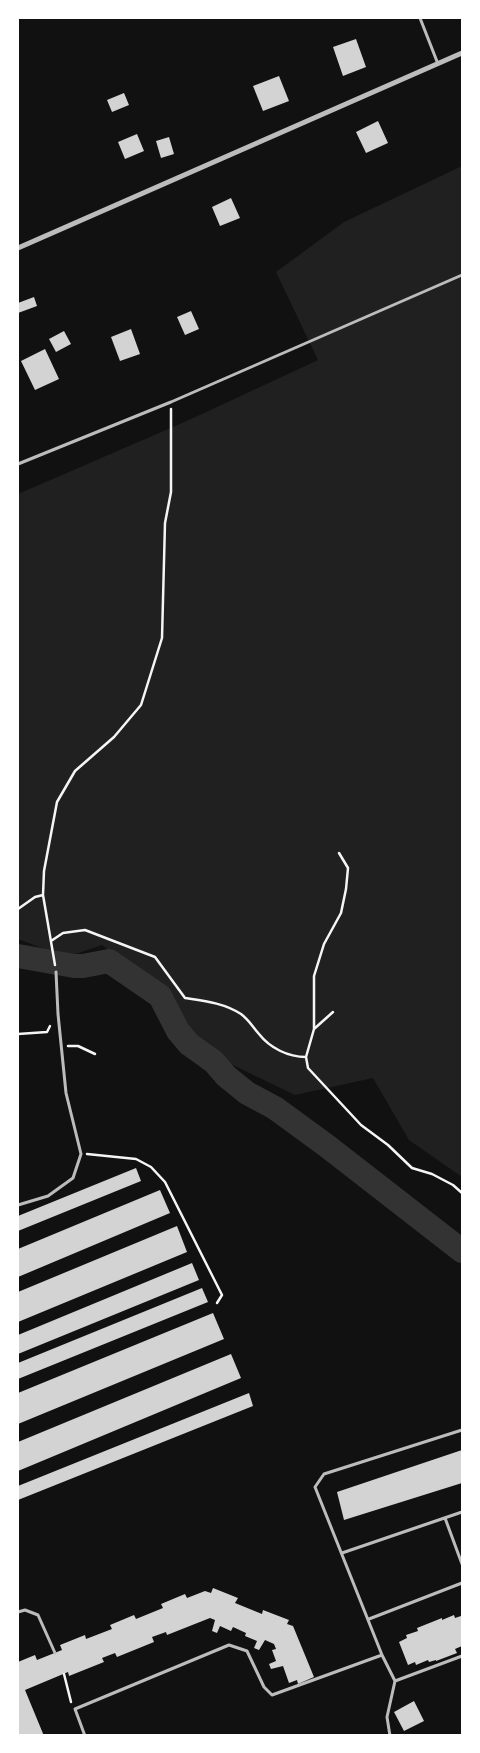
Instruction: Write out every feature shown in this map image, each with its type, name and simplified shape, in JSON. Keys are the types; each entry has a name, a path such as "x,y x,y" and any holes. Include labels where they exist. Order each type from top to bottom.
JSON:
{"street":[{"path":"18,248 462,54"}],"lane":[{"path":"420,18 438,64"},
{"path":"18,464 171,402 462,275"},
{"path":"18,1205 48,1196 74,1178 81,1154 66,1094 56,972"},
{"path":"390,1736 387,1717 395,1681 382,1655 315,1487 324,1474 462,1430"},
{"path":"342,1553 462,1512"},
{"path":"445,1518 462,1564"},
{"path":"369,1619 462,1583"},
{"path":"18,1612 25,1610 38,1615 55,1653"},
{"path":"86,1736 74,1709 229,1645 246,1650 264,1687 272,1695 382,1655"},
{"path":"395,1681 462,1656"}],"path":[{"path":"56,972 43,895 44,871 57,802 75,771 114,737 142,705 162,638 165,523 171,492 171,402"},
{"path":"339,853 348,868 346,889 341,913 324,944 314,976 314,1029 306,1058 308,1068 361,1125 388,1144 412,1168 432,1174 454,1186 462,1193"},
{"path":"18,909 35,897 43,895"},
{"path":"51,941 63,933 85,930 155,957 185,998 209,1001 229,1007 252,1022 259,1034 274,1048 306,1058"},
{"path":"314,1029 333,1012"},
{"path":"18,1034 47,1032 58,1014"},
{"path":"61,1046 78,1046 95,1054"},
{"path":"81,1154 100,1154 136,1159 151,1167 165,1182 222,1295 217,1303"},
{"path":"64,1674 74,1709"}],"shaded area":[{"path":"462,166 462,1177 409,1140 373,1078 295,1095 189,1044 163,992 102,945 66,957 18,939 18,494 189,420 318,360 276,272 344,222"}],"building":[{"path":"356,39 366,67 343,76 333,47"},
{"path":"279,76 289,101 263,111 253,86"},
{"path":"124,93 129,105 112,112 107,100"},
{"path":"378,121 388,143 366,153 356,132"},
{"path":"137,134 144,151 125,159 118,142"},
{"path":"169,137 174,154 161,158 156,141"},
{"path":"231,198 240,218 220,226 212,207"},
{"path":"34,297 37,306 18,313 18,303"},
{"path":"191,311 199,329 185,335 177,317"},
{"path":"131,329 140,354 120,361 111,337"},
{"path":"64,331 71,344 56,352 49,339"},
{"path":"45,349 59,379 35,390 21,361"},
{"path":"136,1168 141,1181 18,1231 18,1216"},
{"path":"160,1190 170,1213 18,1277 18,1249"},
{"path":"177,1226 187,1252 18,1322 18,1292"},
{"path":"192,1263 199,1280 18,1354 18,1335"},
{"path":"202,1288 208,1302 18,1379 18,1363"},
{"path":"213,1313 224,1339 18,1424 18,1393"},
{"path":"231,1354 241,1378 18,1471 18,1442"},
{"path":"249,1393 253,1406 18,1500 18,1486"},
{"path":"462,1450 462,1483 344,1520 337,1492"},
{"path":"213,1588 238,1598 235,1603 262,1614 263,1610 289,1620 287,1624 293,1626 314,1677 298,1684 297,1680 289,1683 283,1666 271,1669 269,1664 276,1661 272,1650 276,1649 274,1644 265,1640 259,1650 254,1648 257,1641 245,1636 246,1633 233,1627 231,1631 220,1626 217,1633 212,1631 215,1620 210,1618 167,1635 166,1632 152,1637 154,1642 117,1657 115,1653 102,1658 104,1662 69,1676 68,1672 25,1690 44,1736 18,1736 18,1662 35,1655 37,1660 62,1650 60,1645 85,1635 86,1639 112,1629 110,1625 134,1615 136,1619 163,1608 161,1604 185,1594 187,1598 205,1591 211,1593"},
{"path":"454,1615 455,1618 461,1616 462,1620 462,1646 455,1649 457,1653 436,1661 429,1662 428,1660 416,1665 415,1662 408,1665 399,1642 407,1638 406,1635 418,1631 417,1628"},
{"path":"414,1701 424,1721 404,1731 394,1712"}],"waterway":[{"path":"18,956 74,966 109,961 160,996 178,1031 189,1044 214,1062 226,1076 247,1093 275,1108 327,1146 462,1251"}]}
